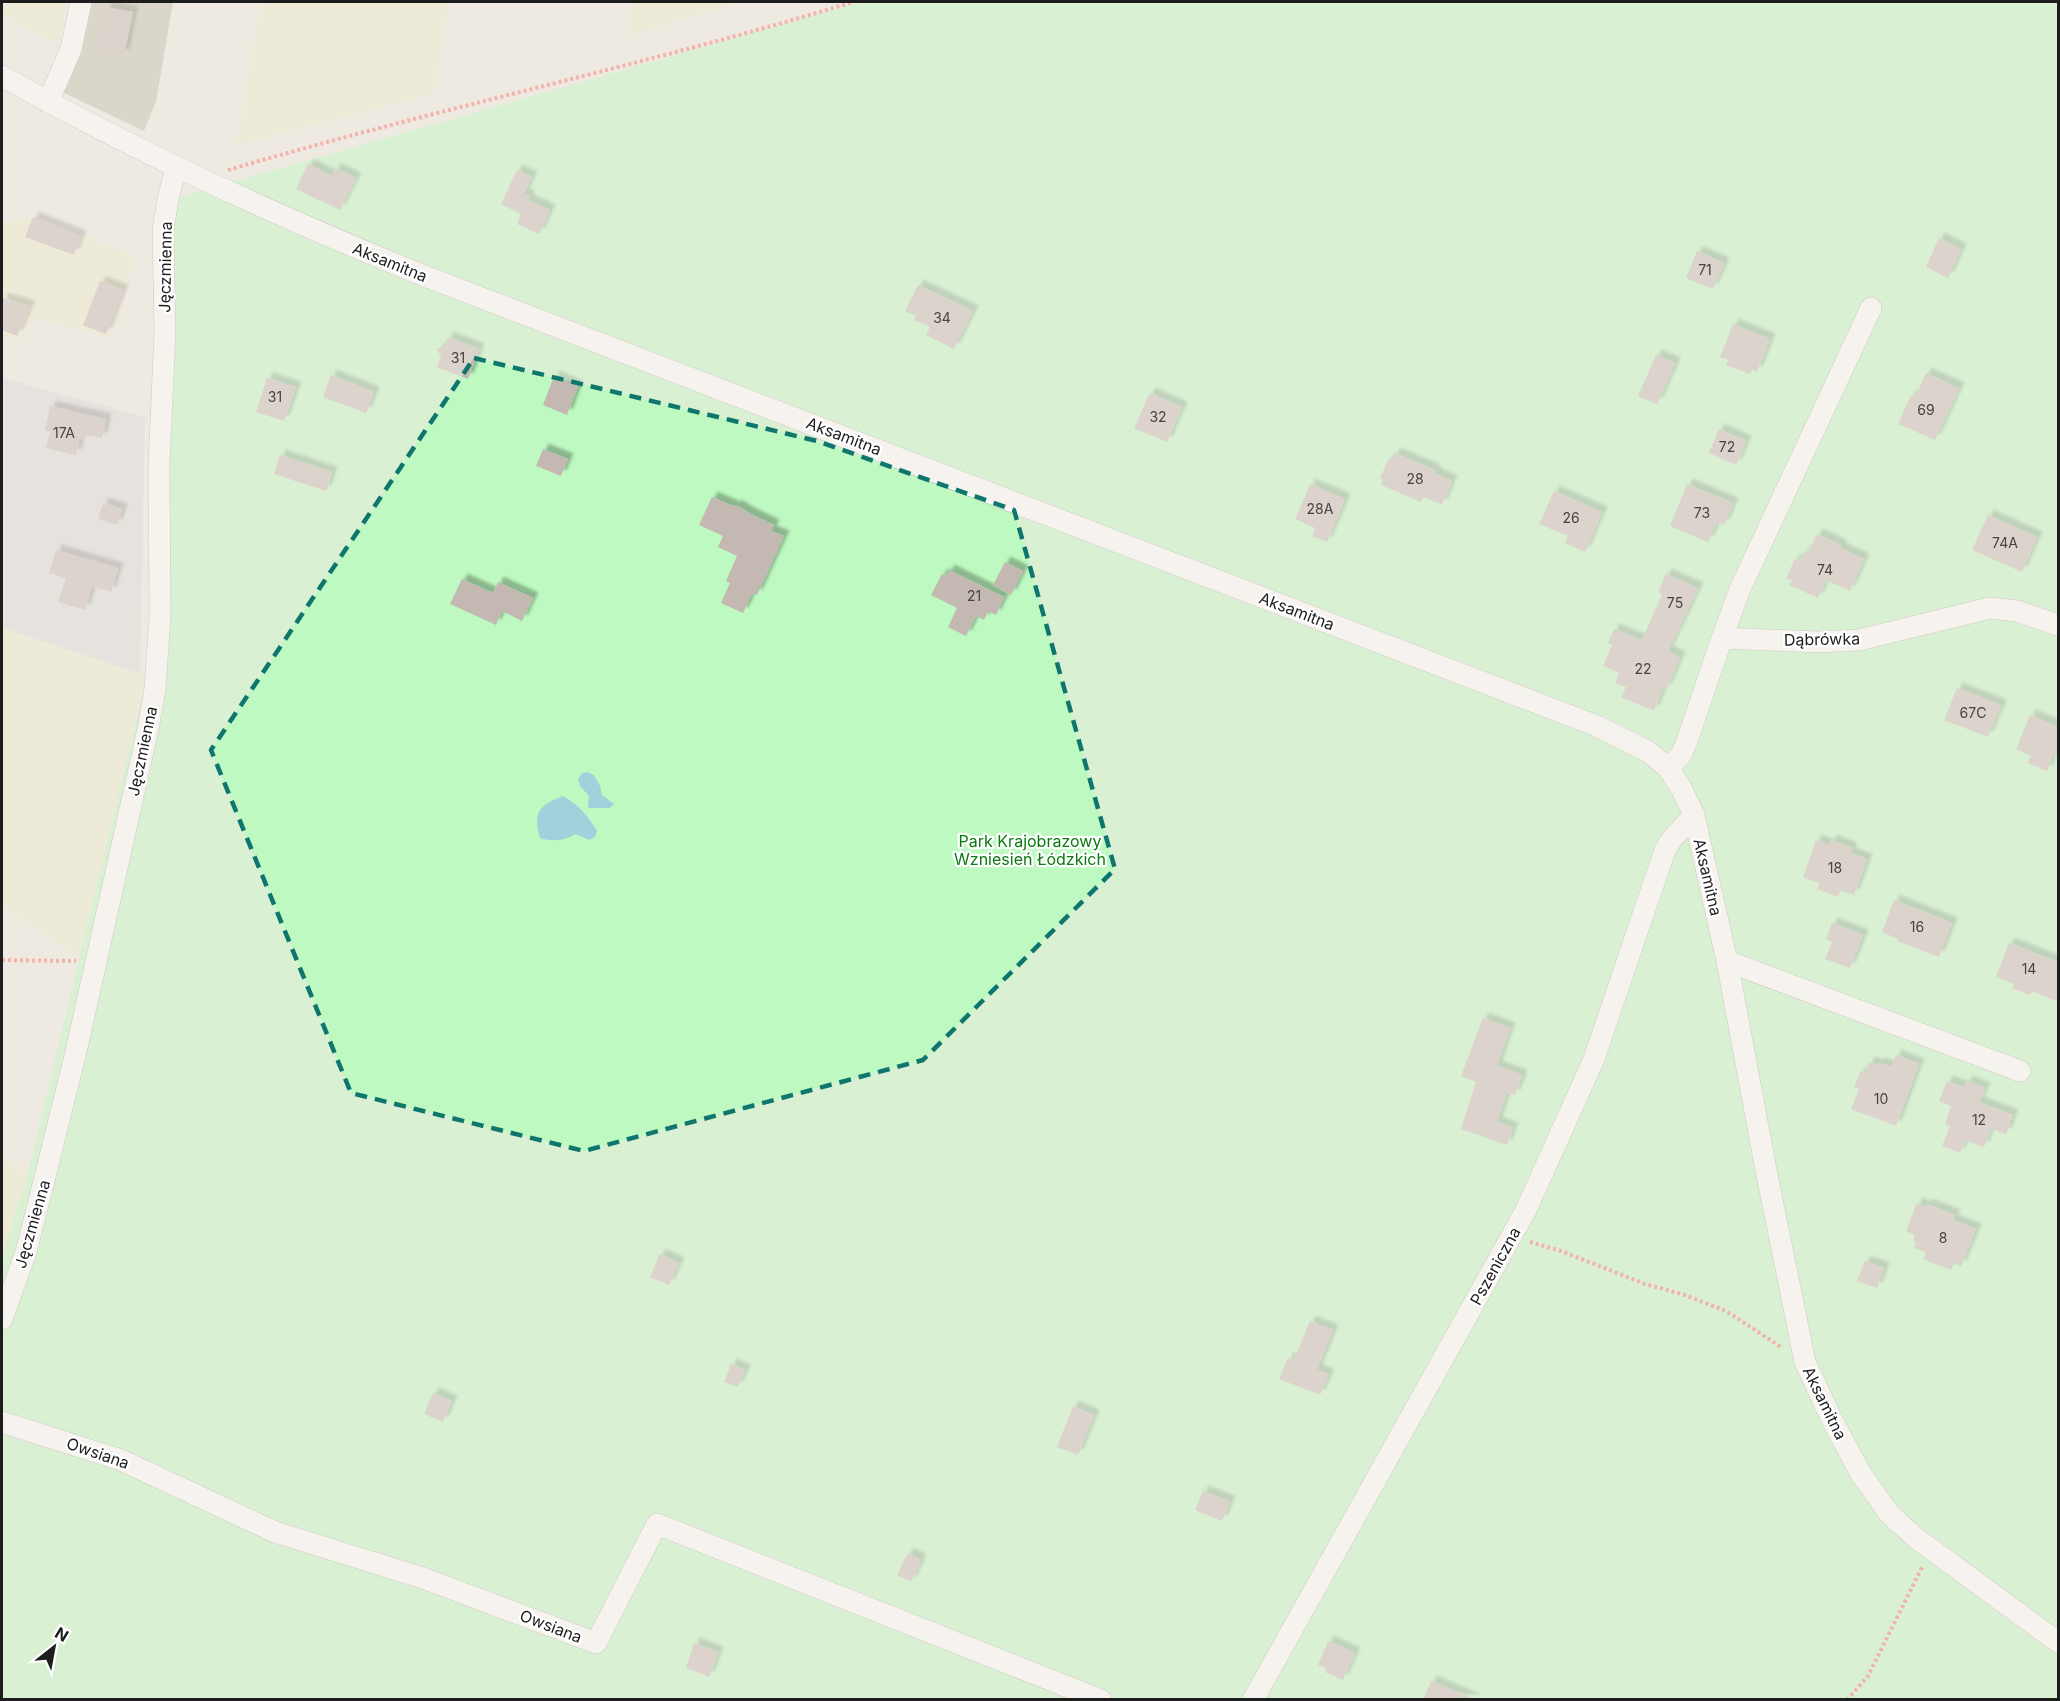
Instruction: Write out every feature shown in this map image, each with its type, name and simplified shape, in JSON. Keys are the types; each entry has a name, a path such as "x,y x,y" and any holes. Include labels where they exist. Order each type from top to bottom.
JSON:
{"street":[{"path":"48,102 71,49 81,2"},
{"name":"Aksamitna","path":"2,76 176,168 302,226 422,275 1596,726 1649,752 1668,768 1694,815 1727,961 1805,1362 1861,1474 1888,1512 1930,1549 2058,1642"},
{"name":"Jęczmienna","path":"2,1319 26,1252 75,1056 148,729 158,661 160,617 159,464 165,332 164,231 168,199 176,168"},
{"path":"1668,768 1681,755 1686,744 1740,590 1872,308"},
{"name":"Dąbrówka","path":"1722,638 1817,642 1859,640 1990,608 2017,611 2058,625"},
{"name":"Pszeniczna","path":"1253,1700 1526,1210 1594,1059 1665,850 1694,815"},
{"path":"1727,961 2020,1071"},
{"name":"Owsiana","path":"2,1422 121,1460 275,1532 423,1578 596,1643 657,1524 1101,1700"}],"path":[{"path":"198,178 854,2"},
{"path":"2,960 72,960 95,964"},
{"path":"1512,1237 1561,1251 1645,1284 1685,1295 1726,1311 1805,1362"},
{"path":"1847,1700 1868,1676 1930,1549"}],"highlighted area":[{"path":"474,358 817,441 1014,510 1115,869 923,1060 584,1151 351,1093 211,750"}],"shaded area":[{"path":"2,2 67,2 58,45 2,14"},
{"path":"91,2 173,2 156,102 144,131 62,92 82,50"},
{"path":"261,2 449,2 434,94 236,145"},
{"path":"632,2 743,2 627,36"},
{"path":"33,217 135,256 111,338 29,318 19,341 2,334 2,223"},
{"path":"2,378 145,417 140,674 2,628"},
{"path":"2,628 147,676 80,957 2,906"},
{"path":"2,1156 34,1179 2,1287"}],"green space":[{"name":"Park Krajobrazowy Wzniesień Łódzkich","path":"861,2 2058,2 2058,1699 2,1700 2,1258 26,1180 147,676 169,200"}],"water":[{"path":"587,772 594,775 602,795 614,804 610,808 588,808 589,796 578,780 581,774"},
{"path":"563,796 587,816 597,831 595,837 589,840 575,834 558,840 540,838 537,822 540,811 543,806"}],"building":[{"path":"106,7 133,12 124,55 97,49"},
{"path":"308,164 332,176 335,168 356,178 340,210 296,189"},
{"path":"517,170 532,177 524,194 530,196 528,200 550,210 539,234 517,224 521,214 501,204"},
{"path":"33,217 81,236 74,255 25,237"},
{"path":"1939,238 1961,249 1948,278 1926,267"},
{"path":"1697,251 1724,263 1713,289 1686,278"},
{"path":"100,281 123,290 106,334 83,325"},
{"path":"918,285 973,311 954,349 926,335 930,327 914,320 916,316 905,311"},
{"path":"2,298 30,306 17,336 2,330"},
{"path":"1733,324 1770,339 1757,372 1752,369 1750,374 1726,365 1728,360 1720,357"},
{"path":"448,337 479,349 468,379 437,367 441,357 437,349 445,345"},
{"path":"1656,355 1675,363 1657,404 1638,396"},
{"path":"1926,373 1959,388 1935,440 1898,424 1911,395 1915,397"},
{"path":"331,375 374,392 366,413 323,397"},
{"path":"554,376 578,386 567,415 543,405"},
{"path":"267,378 296,387 284,421 256,412"},
{"path":"1150,393 1182,407 1167,442 1134,428"},
{"path":"50,406 106,419 102,438 86,435 85,440 80,438 76,455 46,448 50,432 45,430"},
{"path":"1719,429 1746,441 1736,465 1709,453"},
{"path":"543,449 568,459 561,476 536,466"},
{"path":"1395,453 1435,470 1434,473 1452,481 1442,505 1424,497 1421,502 1381,485 1383,480 1380,478 1389,458 1392,460"},
{"path":"280,455 332,472 326,491 274,474"},
{"path":"1310,484 1345,499 1327,542 1312,536 1315,528 1295,519"},
{"path":"1687,484 1733,503 1724,525 1717,522 1708,542 1670,526"},
{"path":"1554,491 1602,512 1585,552 1565,543 1568,536 1539,524"},
{"path":"712,497 735,507 736,505 774,525 771,531 784,536 757,595 752,593 743,613 721,603 730,583 726,581 737,556 718,547 723,536 699,525"},
{"path":"103,503 122,509 117,525 98,519"},
{"path":"1988,515 2037,537 2022,572 1972,550"},
{"path":"1817,534 1864,559 1850,591 1826,580 1818,598 1789,585 1792,580 1786,578 1795,559 1800,561 1805,551 1809,552"},
{"path":"56,550 118,568 111,592 92,586 85,610 58,602 66,578 49,573"},
{"path":"1005,562 1023,571 1011,595 993,585"},
{"path":"949,570 1004,597 996,615 988,611 984,620 976,616 966,636 948,627 957,608 931,595 942,574 946,576"},
{"path":"1666,574 1698,588 1668,651 1680,657 1666,690 1663,688 1654,711 1621,697 1626,687 1615,683 1619,673 1603,666 1612,645 1608,643 1614,629 1642,640 1662,594 1658,592"},
{"path":"462,579 493,593 498,582 533,598 522,621 502,611 496,625 450,604"},
{"path":"1957,688 2001,705 1988,737 1944,720"},
{"path":"2030,715 2058,727 2058,757 2053,755 2047,771 2028,763 2031,756 2016,749"},
{"path":"1816,840 1830,845 1831,840 1852,848 1850,853 1867,859 1854,895 1840,890 1838,897 1817,889 1819,883 1803,877"},
{"path":"1894,900 1952,923 1939,957 1897,941 1898,939 1882,932"},
{"path":"1832,923 1863,935 1850,968 1825,959 1832,942 1826,939"},
{"path":"2009,943 2058,962 2058,1002 2032,991 2030,995 2012,988 2014,984 1996,977"},
{"path":"1483,1018 1510,1028 1497,1066 1522,1075 1515,1095 1507,1093 1497,1122 1513,1128 1507,1145 1461,1129 1476,1082 1461,1076"},
{"path":"1896,1055 1919,1064 1896,1126 1851,1109 1859,1089 1854,1087 1860,1072 1865,1073 1869,1062 1891,1067"},
{"path":"1947,1081 1964,1087 1967,1081 1985,1088 1979,1102 2013,1115 2006,1134 1991,1129 1984,1147 1965,1140 1960,1153 1942,1146 1950,1126 1945,1124 1951,1106 1939,1101"},
{"path":"1917,1203 1926,1207 1927,1204 1955,1215 1953,1220 1976,1229 1961,1266 1954,1263 1951,1270 1923,1259 1926,1252 1914,1248 1915,1235 1906,1231"},
{"path":"660,1254 679,1263 669,1285 650,1277"},
{"path":"1865,1261 1884,1268 1877,1288 1857,1281"},
{"path":"1310,1321 1333,1330 1317,1370 1329,1374 1320,1395 1279,1379 1288,1358 1294,1360"},
{"path":"731,1364 745,1370 738,1387 724,1382"},
{"path":"433,1393 452,1401 443,1422 424,1414"},
{"path":"1073,1406 1094,1415 1078,1455 1057,1447"},
{"path":"1203,1491 1230,1501 1222,1521 1195,1510"},
{"path":"908,1553 921,1560 911,1582 897,1575"},
{"path":"1328,1641 1355,1653 1343,1680 1325,1672 1326,1668 1318,1665"},
{"path":"694,1643 718,1652 709,1677 686,1668"},
{"path":"1431,1681 1474,1699 1474,1700 1423,1700"}]}
